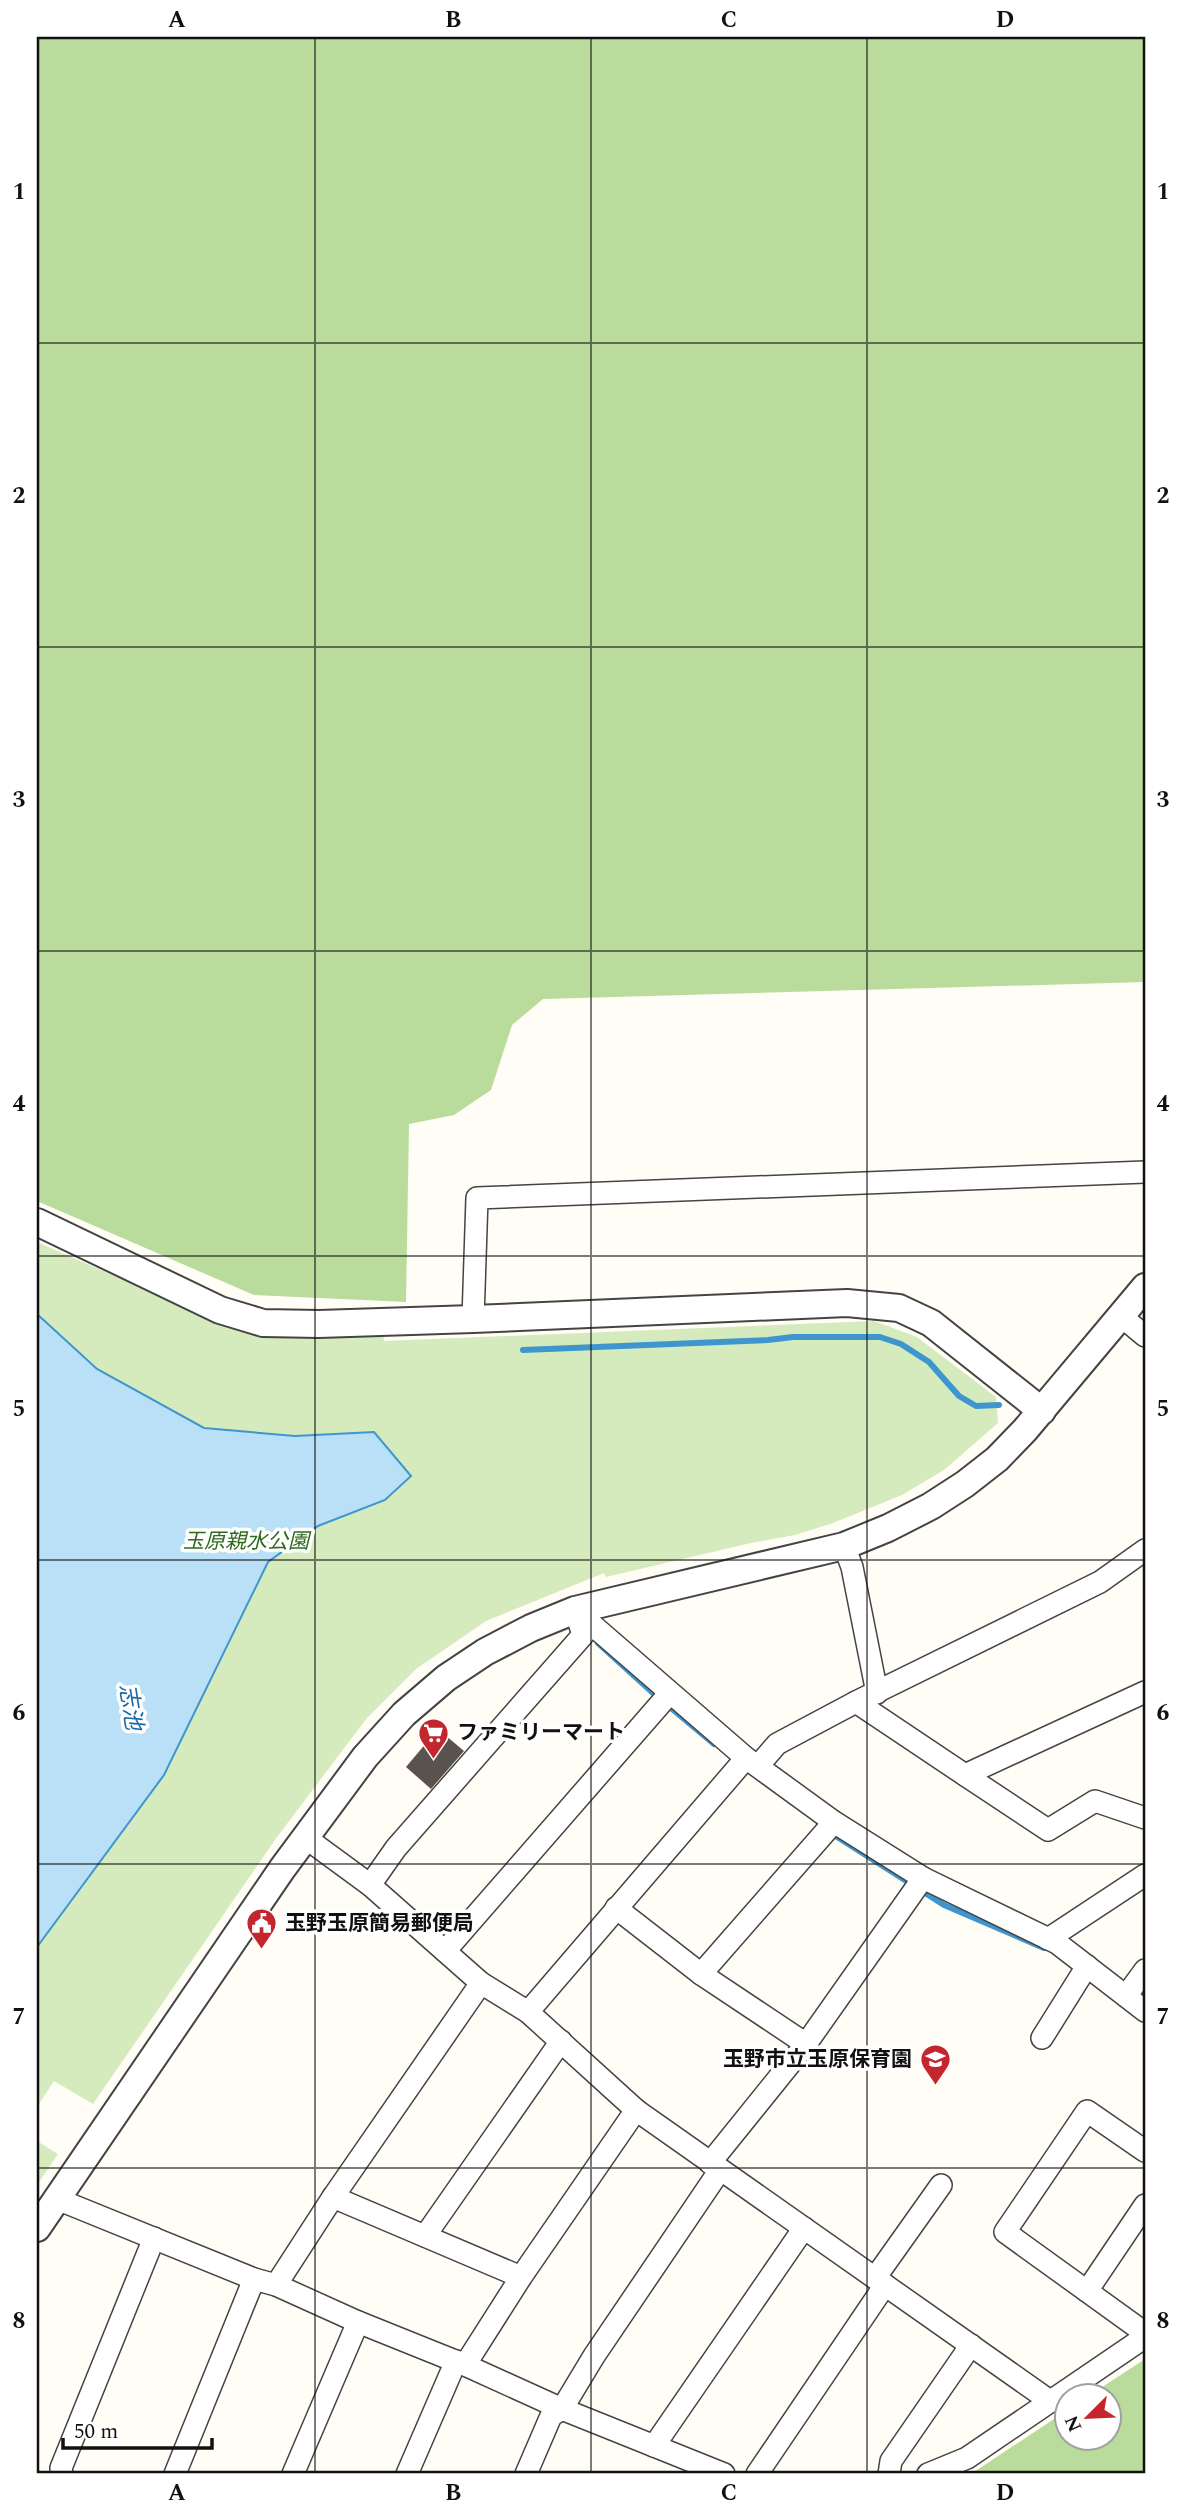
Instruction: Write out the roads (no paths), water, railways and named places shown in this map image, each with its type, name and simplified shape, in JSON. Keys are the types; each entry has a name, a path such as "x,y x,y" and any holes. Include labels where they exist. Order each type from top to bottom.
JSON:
{"street":[{"path":"473,1319 477,1198 1145,1172"},
{"path":"37,1222 220,1310 263,1323 473,1319 847,1303 899,1308 931,1323 1042,1411"},
{"path":"37,2228 275,1881 365,1757 404,1714 446,1678 485,1652 519,1634 575,1610 844,1546 931,1506 997,1459 1042,1411 1145,1287"},
{"path":"1121,1316 1145,1336"},
{"path":"844,1546 852,1567 877,1693"},
{"path":"528,2012 746,1764 777,1744 856,1702 1100,1582 1145,1549"},
{"path":"575,1610 665,1699 829,1828 918,1885 1048,1939 1145,2011"},
{"path":"370,1885 396,1848 583,1636 575,1610"},
{"path":"965,1775 1145,1692"},
{"path":"445,1951 665,1699"},
{"path":"856,1702 1048,1830 1094,1801 1145,1818"},
{"path":"701,1974 829,1828"},
{"path":"306,1838 370,1885 481,1983 528,2012 636,2109 1051,2401"},
{"path":"1048,1939 1145,1875"},
{"path":"526,2474 551,2417 562,2409 715,2166 806,2044 918,1885"},
{"path":"617,1908 701,1974 806,2044"},
{"path":"1042,2038 1087,1966"},
{"path":"1126,1996 1145,1970"},
{"path":"276,2285 333,2197 481,1983"},
{"path":"425,2236 561,2041"},
{"path":"407,2474 460,2363 636,2109"},
{"path":"928,2474 967,2458 1145,2335 1005,2232 1087,2111 1145,2151"},
{"path":"757,2474 941,2185"},
{"path":"333,2197 521,2277"},
{"path":"57,2199 254,2279 276,2285 562,2409 724,2474"},
{"path":"1087,2291 1145,2204"},
{"path":"654,2446 804,2228"},
{"path":"62,2474 61,2468 154,2238"},
{"path":"175,2474 254,2279"},
{"path":"293,2474 358,2322"},
{"path":"889,2474 891,2461 971,2345"}],"water":[{"name":"志池","path":"37,1314 97,1369 204,1428 295,1436 374,1432 411,1476 385,1500 318,1526 268,1562 164,1775 37,1947"}],"waterway":[{"path":"523,1350 793,1337 880,1337 901,1344 929,1362 959,1396 976,1406 999,1405"},
{"path":"598,1643 714,1744"},
{"path":"831,1833 944,1905 1044,1948"}],"place":[{"name":"ファミリーマート","path":"434,1760"},
{"name":"玉野玉原簡易郵便局","path":"262,1951"},
{"name":"玉野市立玉原保育園","path":"935,2087"}],"park label":[{"name":"玉原親水公園","path":"246,1542"}]}
